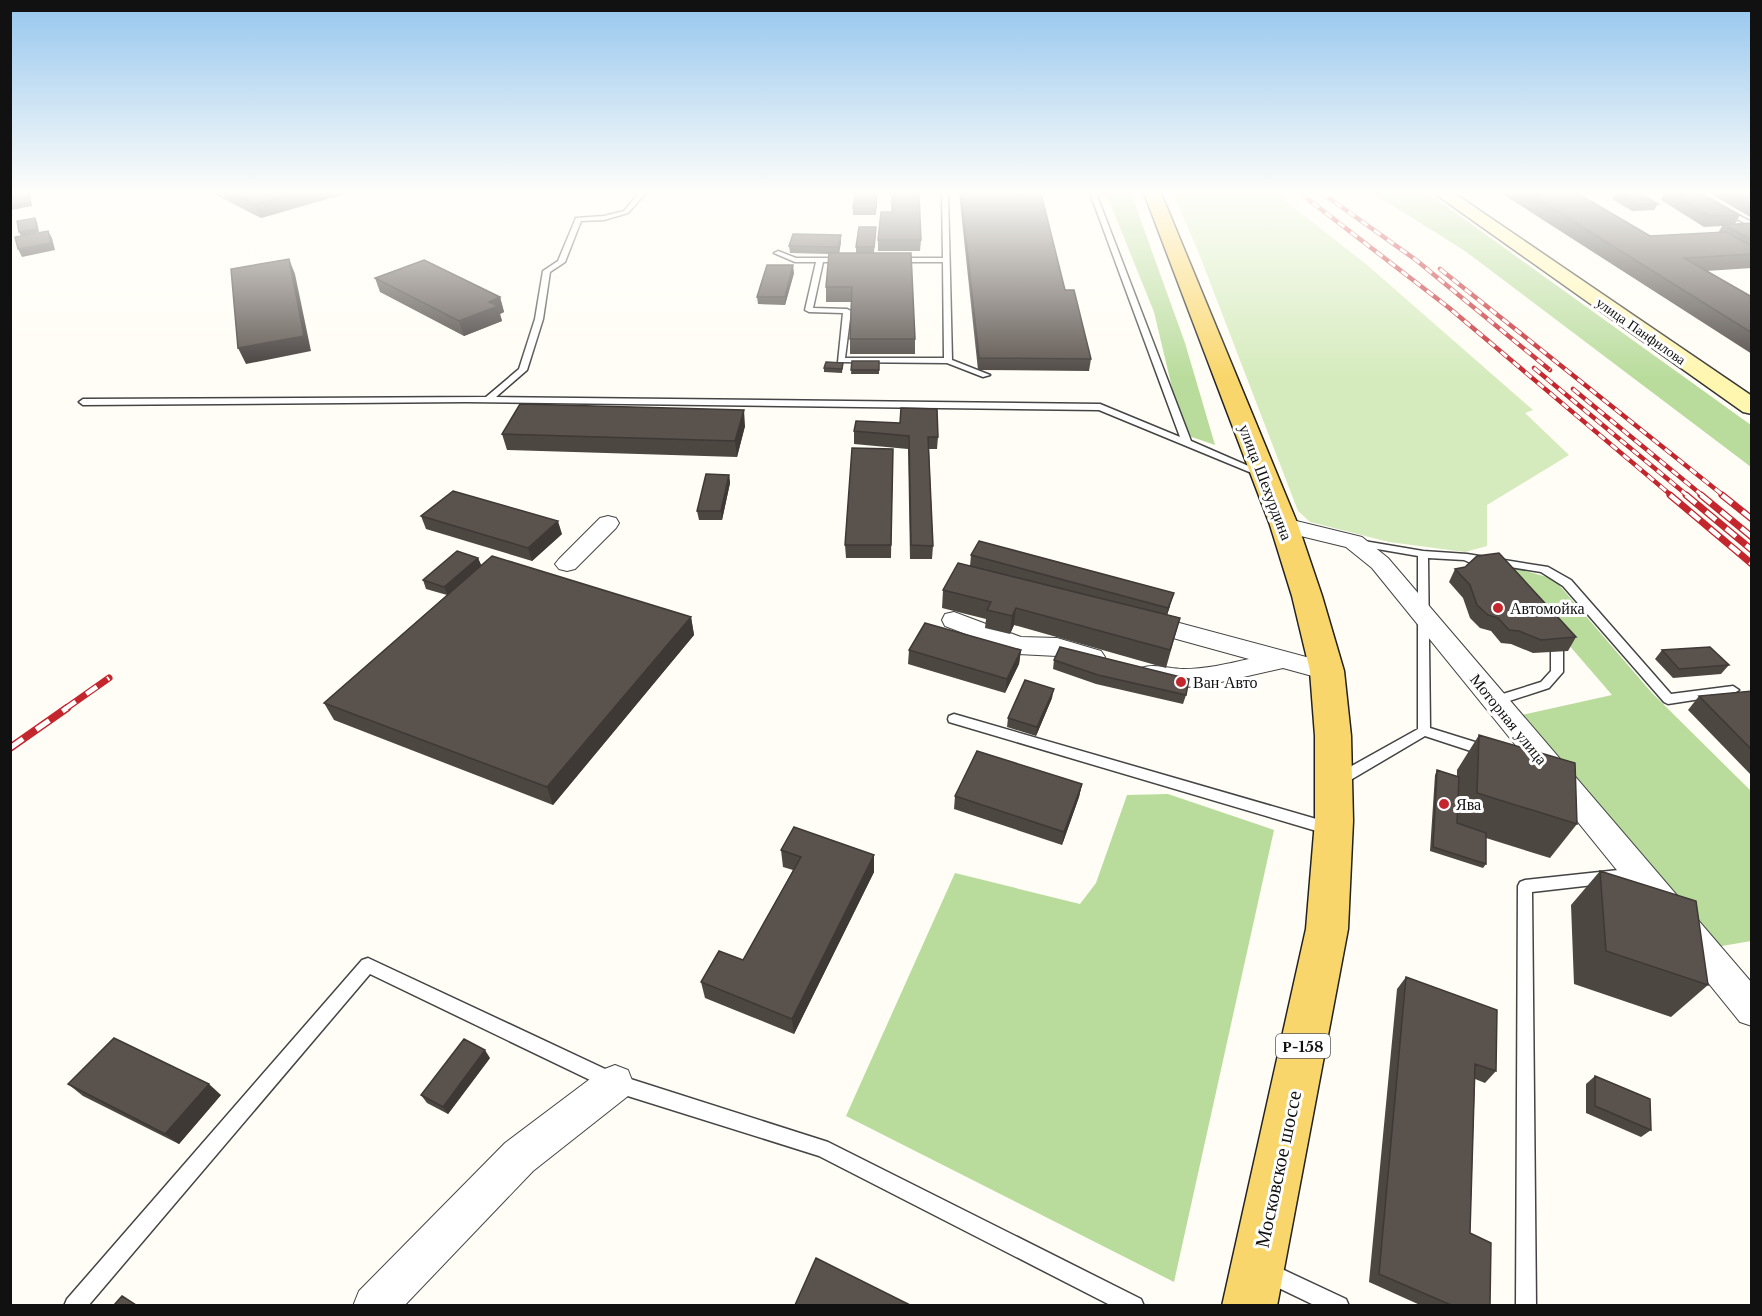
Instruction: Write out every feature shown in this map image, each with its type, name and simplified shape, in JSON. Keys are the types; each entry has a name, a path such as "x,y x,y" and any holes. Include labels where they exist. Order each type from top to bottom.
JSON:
{"main road":[{"name":"улица Шехурдина","path":"1176,254 1284,525 1307,596 1327,671 1333,736 1334,783"},
{"name":"улица Панфилова","path":"1530,254 1752,407"},
{"name":"Московское шоссе","path":"1253,1286 1327,929 1334,830 1334,783"}],"street":[{"path":"567,564 608,523"},
{"name":"Моторная улица","path":"1284,525 1354,542 1380,563 1494,701 1542,769 1638,873 1752,1010"},
{"path":"1122,616 1327,671"},
{"path":"954,620 1018,645 1058,647 1166,679 1202,678 1282,659"},
{"path":"374,1305 519,1157 615,1083"}],"lane":[{"path":"488,399 523,370 539,319 547,271 561,262 564,254"},
{"path":"781,254 795,260 855,260"},
{"path":"946,254 948,361"},
{"path":"1116,254 1188,444"},
{"path":"820,260 809,310 847,311 841,360 948,361 986,375"},
{"path":"889,260 946,260"},
{"path":"83,402 488,399 1100,407 1264,475"},
{"path":"1354,542 1423,554 1467,557 1544,569 1567,583 1668,699 1733,690"},
{"path":"1423,554 1424,731"},
{"path":"1467,557 1481,567"},
{"path":"1494,701 1545,685 1557,672 1557,651"},
{"path":"954,719 1334,830"},
{"path":"1334,783 1424,731 1499,755"},
{"path":"1526,1305 1526,886 1638,873"},
{"path":"74,1305 368,965 615,1083 822,1148 1134,1305"},
{"path":"1253,1286 1339,1305"}],"green space":[{"path":"1131,254 1153,254 1185,343 1215,445 1183,434 1154,312"},
{"path":"1199,254 1354,254 1533,410 1525,413 1569,455 1487,505 1487,546 1465,552 1389,542 1310,522 1298,511"},
{"path":"1470,254 1514,254 1751,425 1751,467"},
{"path":"1498,563 1554,579 1652,693 1751,791 1751,941 1716,947 1517,716 1612,695"},
{"path":"1168,794 1274,830 1174,1282 846,1116 955,873 1080,904 1096,883 1127,795"}],"building":[{"path":"829,254 911,254 915,339 850,339 852,287 826,287"},
{"path":"968,254 1056,254 1065,290 1074,290 1091,359 979,358"},
{"path":"1626,254 1745,254 1684,258 1752,297 1752,333"},
{"path":"289,259 304,336 238,348 231,269"},
{"path":"424,260 500,297 489,302 498,306 459,321 375,278"},
{"path":"767,265 793,265 785,297 757,297"},
{"path":"852,361 879,361 879,370 851,370"},
{"path":"826,362 843,363 842,369 824,368"},
{"path":"520,404 744,410 735,441 502,434"},
{"path":"901,408 937,409 938,437 928,437 933,546 911,545 909,436 854,431 856,421 900,423"},
{"path":"852,448 893,449 891,545 845,545"},
{"path":"706,474 729,475 721,511 697,511"},
{"path":"453,491 558,521 528,548 421,516"},
{"path":"979,541 1174,593 1168,608 971,555"},
{"path":"457,551 478,558 444,587 423,580"},
{"path":"1499,553 1576,637 1541,640 1519,631 1509,630 1498,618 1488,615 1477,605 1470,585 1455,569 1465,567 1477,556"},
{"path":"492,556 691,617 547,787 324,703"},
{"path":"958,563 1180,618 1170,650 1016,608 1012,616 987,610 991,602 943,590"},
{"path":"925,623 1021,650 1007,679 909,650"},
{"path":"1060,647 1189,679 1186,695 1098,675 1054,660"},
{"path":"1710,647 1729,665 1679,669 1662,650"},
{"path":"1025,680 1054,689 1037,727 1008,718"},
{"path":"1752,691 1752,750 1699,696"},
{"path":"1479,735 1575,763 1577,824 1477,793"},
{"path":"977,751 1082,784 1064,832 955,796"},
{"name":"Ява","path":"1437,770 1459,777 1457,823 1486,833 1486,864 1433,847"},
{"path":"794,827 874,855 792,1019 701,982 719,951 743,960 801,857 781,850"},
{"path":"1600,871 1696,901 1708,985 1606,951"},
{"path":"1406,977 1497,1010 1496,1071 1475,1064 1470,1233 1491,1243 1490,1305 1451,1305 1379,1274"},
{"path":"114,1038 209,1084 165,1134 68,1084"},
{"path":"464,1039 485,1050 443,1107 421,1095"},
{"path":"1595,1076 1650,1099 1651,1130 1595,1106"},
{"path":"816,1258 910,1305 795,1305"},
{"path":"122,1296 136,1305 114,1305"}],"railway":[{"path":"1380,254 1448,307 1672,496"},
{"path":"1408,254 1550,370"},
{"path":"1440,269 1724,496"},
{"path":"1534,368 1688,496"},
{"path":"1573,389 1703,496"},
{"path":"1670,495 1752,564"},
{"path":"1686,495 1752,550"},
{"path":"1701,495 1752,537"},
{"path":"1722,495 1752,519"},
{"path":"65,709 109,678"},
{"path":"10,748 67,708"}],"place":[{"name":"Автомойка","path":"1498,608"},
{"name":"Ван Авто","path":"1181,682"},
{"name":"Ява","path":"1444,804"}]}
